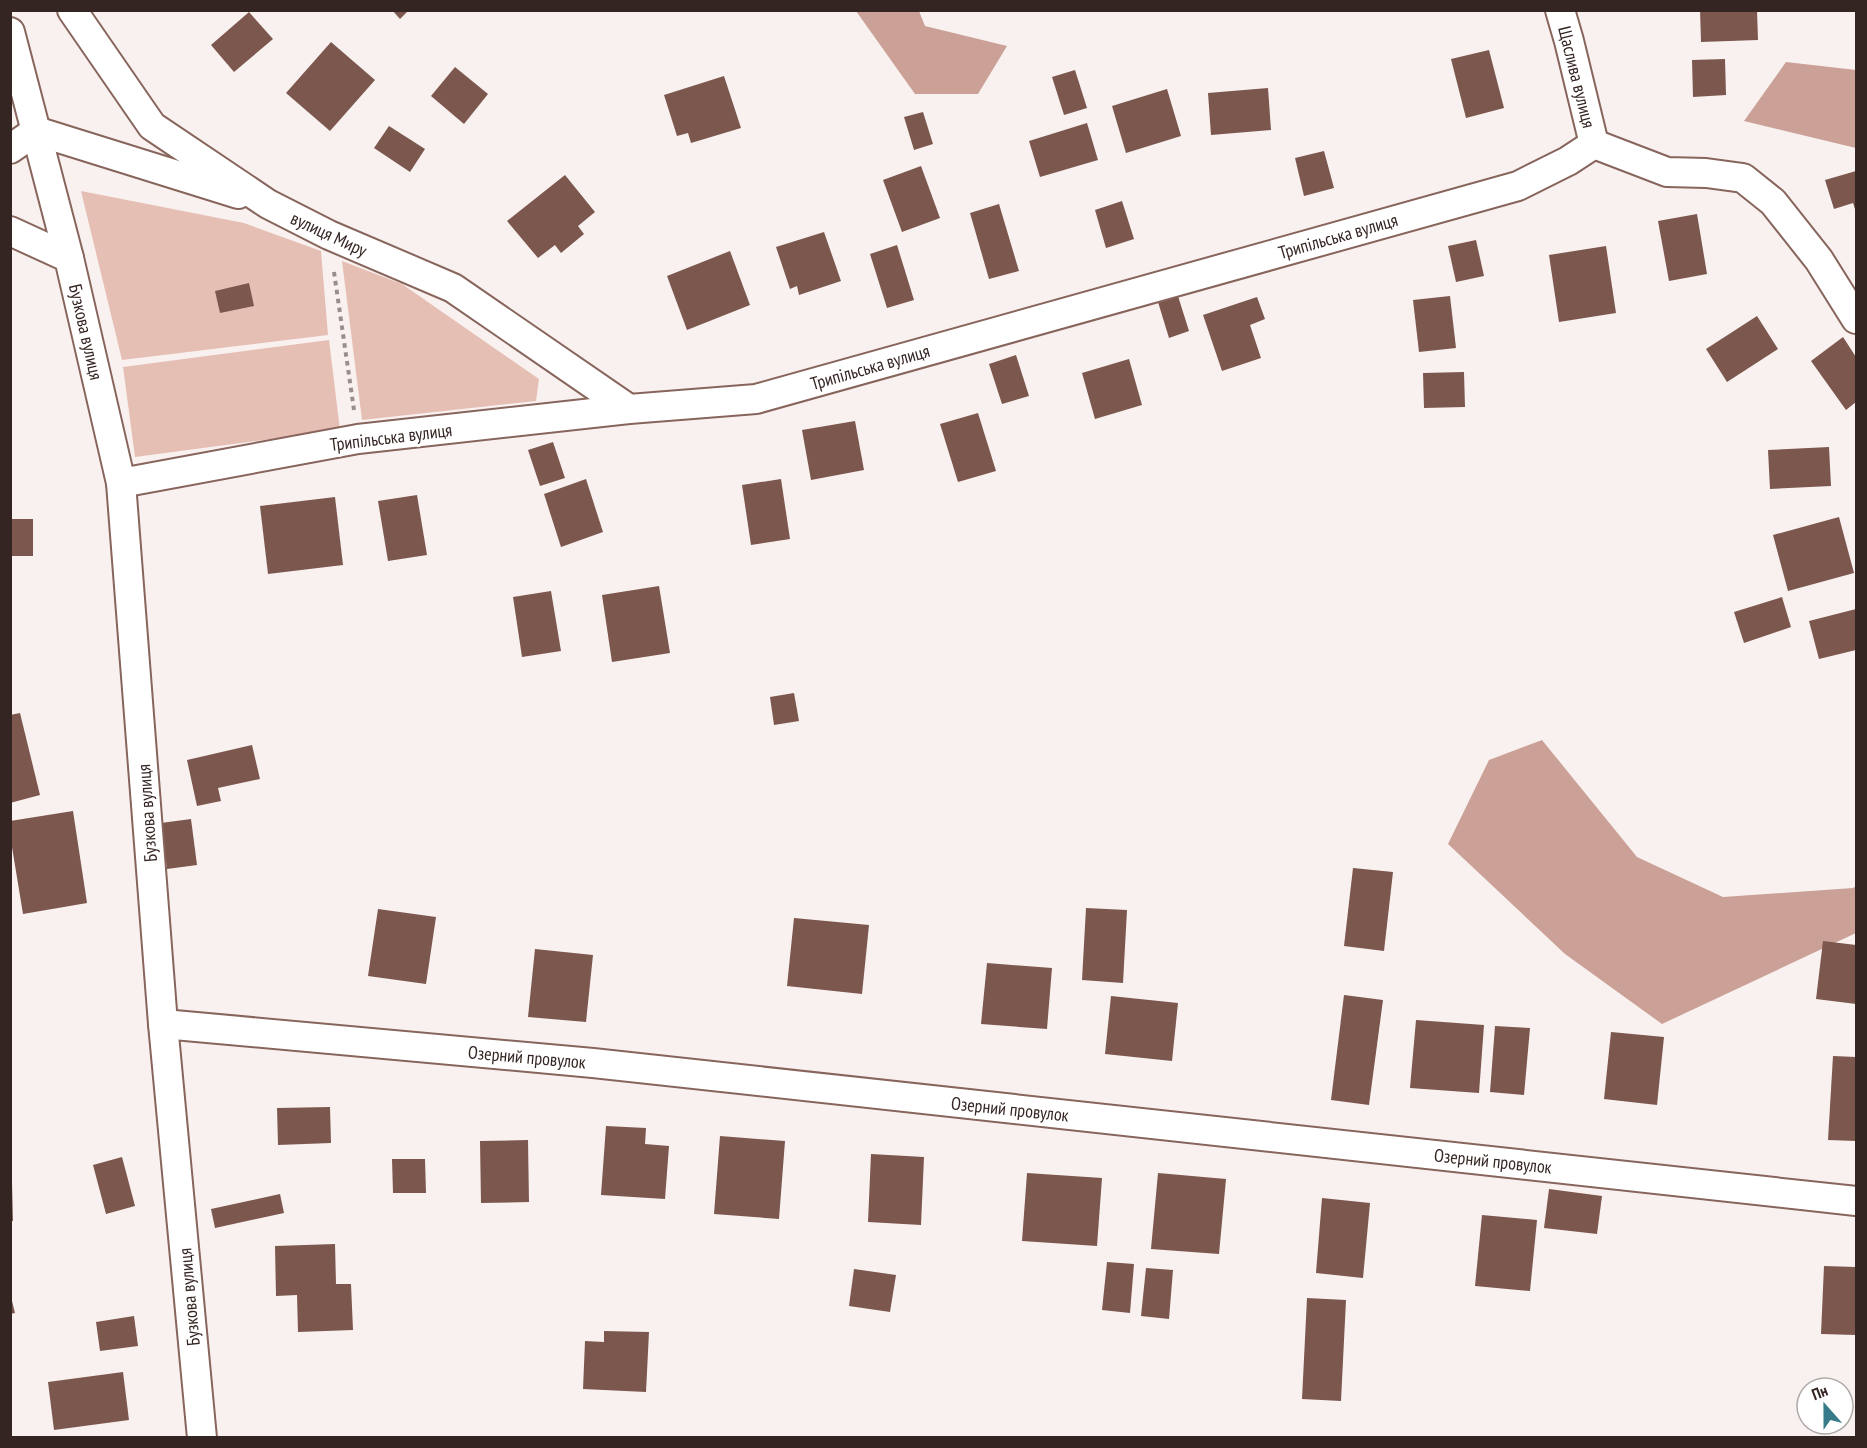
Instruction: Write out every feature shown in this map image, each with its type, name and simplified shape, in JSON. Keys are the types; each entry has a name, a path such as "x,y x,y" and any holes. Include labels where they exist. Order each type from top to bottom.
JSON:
{"street":[{"name":"вулиця Миру","path":"72,10 152,126 268,204 329,235 453,288 629,409"},
{"name":"Щаслива вулиця","path":"1560,10 1594,144"},
{"name":"Бузкова вулиця","path":"10,32 69,258 121,483 163,1024 202,1437"},
{"path":"10,150 36,131 268,204"},
{"path":"1594,144 1667,172 1706,173 1743,178 1773,202 1819,260 1857,319"},
{"name":"Трипільська вулиця","path":"121,483 358,439 629,409 756,399 1518,186 1568,161 1594,144"},
{"path":"10,231 69,258"},
{"name":"Озерний провулок","path":"163,1024 592,1063 1857,1201"}],"path":[{"path":"329,235 358,439"}],"shaded area":[{"path":"856,11 919,11 925,26 1007,46 978,94 915,94"},
{"path":"1786,62 1856,70 1856,148 1744,121"},
{"path":"81,191 244,223 321,251 328,335 122,360"},
{"path":"342,261 402,284 539,379 536,401 362,420"},
{"path":"329,340 340,430 135,457 123,367"},
{"path":"1542,740 1637,857 1723,897 1856,886 1856,933 1662,1024 1565,954 1448,844 1489,760"}],"building":[{"path":"392,10 409,10 400,19"},
{"path":"1700,10 1757,10 1758,40 1701,42"},
{"path":"249,12 273,39 234,72 211,45"},
{"path":"331,42 375,80 330,131 286,93"},
{"path":"1489,50 1504,108 1466,118 1451,59"},
{"path":"1725,59 1726,95 1693,97 1692,60"},
{"path":"455,67 488,94 464,124 431,96"},
{"path":"1075,70 1087,108 1064,115 1052,77"},
{"path":"724,76 741,128 691,143 688,133 677,136 664,95"},
{"path":"1268,88 1271,130 1211,135 1208,93"},
{"path":"1167,89 1181,136 1126,153 1112,106"},
{"path":"923,112 933,144 914,150 904,117"},
{"path":"1087,123 1098,160 1040,177 1029,141"},
{"path":"389,126 425,149 410,172 374,148"},
{"path":"1324,151 1334,188 1304,196 1295,158"},
{"path":"921,166 940,218 902,232 883,180"},
{"path":"1856,171 1856,212 1853,203 1834,209 1825,180"},
{"path":"565,175 595,212 578,226 584,234 561,253 555,245 538,258 507,221"},
{"path":"1122,201 1134,239 1106,248 1095,210"},
{"path":"999,204 1019,271 989,279 970,213"},
{"path":"1697,214 1707,274 1669,281 1658,221"},
{"path":"824,232 841,281 799,295 797,286 790,289 776,247"},
{"path":"1476,240 1484,276 1456,282 1448,246"},
{"path":"897,245 914,300 887,308 870,254"},
{"path":"1606,246 1616,313 1559,322 1549,255"},
{"path":"730,251 750,305 687,330 667,276"},
{"path":"249,283 254,306 220,313 215,291"},
{"path":"1178,296 1189,331 1169,338 1158,302"},
{"path":"1450,296 1456,348 1419,352 1413,300"},
{"path":"1257,297 1265,319 1250,325 1261,358 1222,371 1203,315"},
{"path":"1757,316 1778,349 1727,382 1706,349"},
{"path":"1843,337 1856,357 1856,402 1846,410 1811,361"},
{"path":"1016,355 1029,396 1002,404 989,364"},
{"path":"1129,359 1142,405 1095,419 1082,373"},
{"path":"1464,372 1465,407 1424,408 1423,373"},
{"path":"978,413 996,471 958,482 940,424"},
{"path":"855,421 864,470 811,480 802,430"},
{"path":"553,442 565,478 540,486 528,450"},
{"path":"1829,447 1831,486 1770,489 1768,450"},
{"path":"586,479 603,532 561,547 544,494"},
{"path":"781,479 790,539 751,545 742,485"},
{"path":"417,495 427,555 388,561 378,501"},
{"path":"335,497 343,565 268,574 260,506"},
{"path":"1839,517 1854,573 1788,591 1773,535"},
{"path":"10,519 33,519 33,556 10,556"},
{"path":"659,586 670,653 612,662 602,595"},
{"path":"551,591 561,651 522,657 513,597"},
{"path":"1782,597 1791,627 1744,643 1734,612"},
{"path":"1856,609 1856,650 1819,659 1809,621"},
{"path":"794,693 799,721 774,725 770,697"},
{"path":"20,713 40,795 10,803 10,715"},
{"path":"252,745 260,779 218,788 221,801 197,806 187,760"},
{"path":"73,811 87,903 23,914 10,835 10,821"},
{"path":"191,819 197,865 167,869 161,823"},
{"path":"1353,868 1393,872 1384,951 1344,946"},
{"path":"1086,908 1127,910 1123,983 1082,980"},
{"path":"378,909 436,917 426,984 368,976"},
{"path":"794,918 869,925 862,994 787,986"},
{"path":"1823,941 1856,945 1856,1004 1816,999"},
{"path":"535,949 593,955 586,1022 528,1017"},
{"path":"987,963 1052,968 1047,1029 981,1024"},
{"path":"1344,995 1383,1000 1369,1105 1331,1100"},
{"path":"1111,996 1178,1003 1172,1061 1105,1054"},
{"path":"1416,1020 1484,1025 1479,1093 1410,1088"},
{"path":"1495,1026 1530,1028 1524,1095 1490,1092"},
{"path":"1611,1032 1664,1037 1657,1105 1604,1099"},
{"path":"1833,1056 1856,1057 1856,1141 1828,1140"},
{"path":"330,1107 331,1143 278,1145 277,1108"},
{"path":"606,1126 646,1128 645,1144 669,1146 665,1199 601,1195"},
{"path":"720,1136 785,1141 779,1219 714,1214"},
{"path":"528,1140 529,1202 481,1203 480,1141"},
{"path":"871,1154 924,1157 921,1225 868,1222"},
{"path":"122,1157 135,1206 106,1214 93,1165"},
{"path":"392,1159 425,1159 426,1193 393,1193"},
{"path":"1027,1173 1102,1178 1097,1246 1022,1241"},
{"path":"1158,1173 1226,1179 1219,1254 1151,1249"},
{"path":"10,1183 12,1183 13,1221 10,1221"},
{"path":"1549,1189 1602,1196 1597,1234 1544,1228"},
{"path":"280,1194 284,1213 215,1228 211,1209"},
{"path":"1322,1198 1370,1203 1363,1278 1316,1273"},
{"path":"1482,1215 1537,1220 1530,1291 1475,1286"},
{"path":"335,1244 336,1284 351,1284 353,1330 298,1332 297,1295 276,1296 275,1246"},
{"path":"1107,1262 1134,1264 1130,1313 1102,1310"},
{"path":"1824,1266 1856,1267 1856,1335 1821,1334"},
{"path":"1146,1268 1173,1270 1169,1319 1141,1316"},
{"path":"854,1269 896,1275 890,1312 849,1306"},
{"path":"10,1293 15,1313 10,1314"},
{"path":"1307,1298 1346,1300 1341,1401 1302,1399"},
{"path":"134,1316 138,1346 100,1351 96,1322"},
{"path":"604,1331 649,1332 646,1392 583,1389 585,1341 604,1342"},
{"path":"123,1372 129,1420 54,1430 48,1382"}]}
